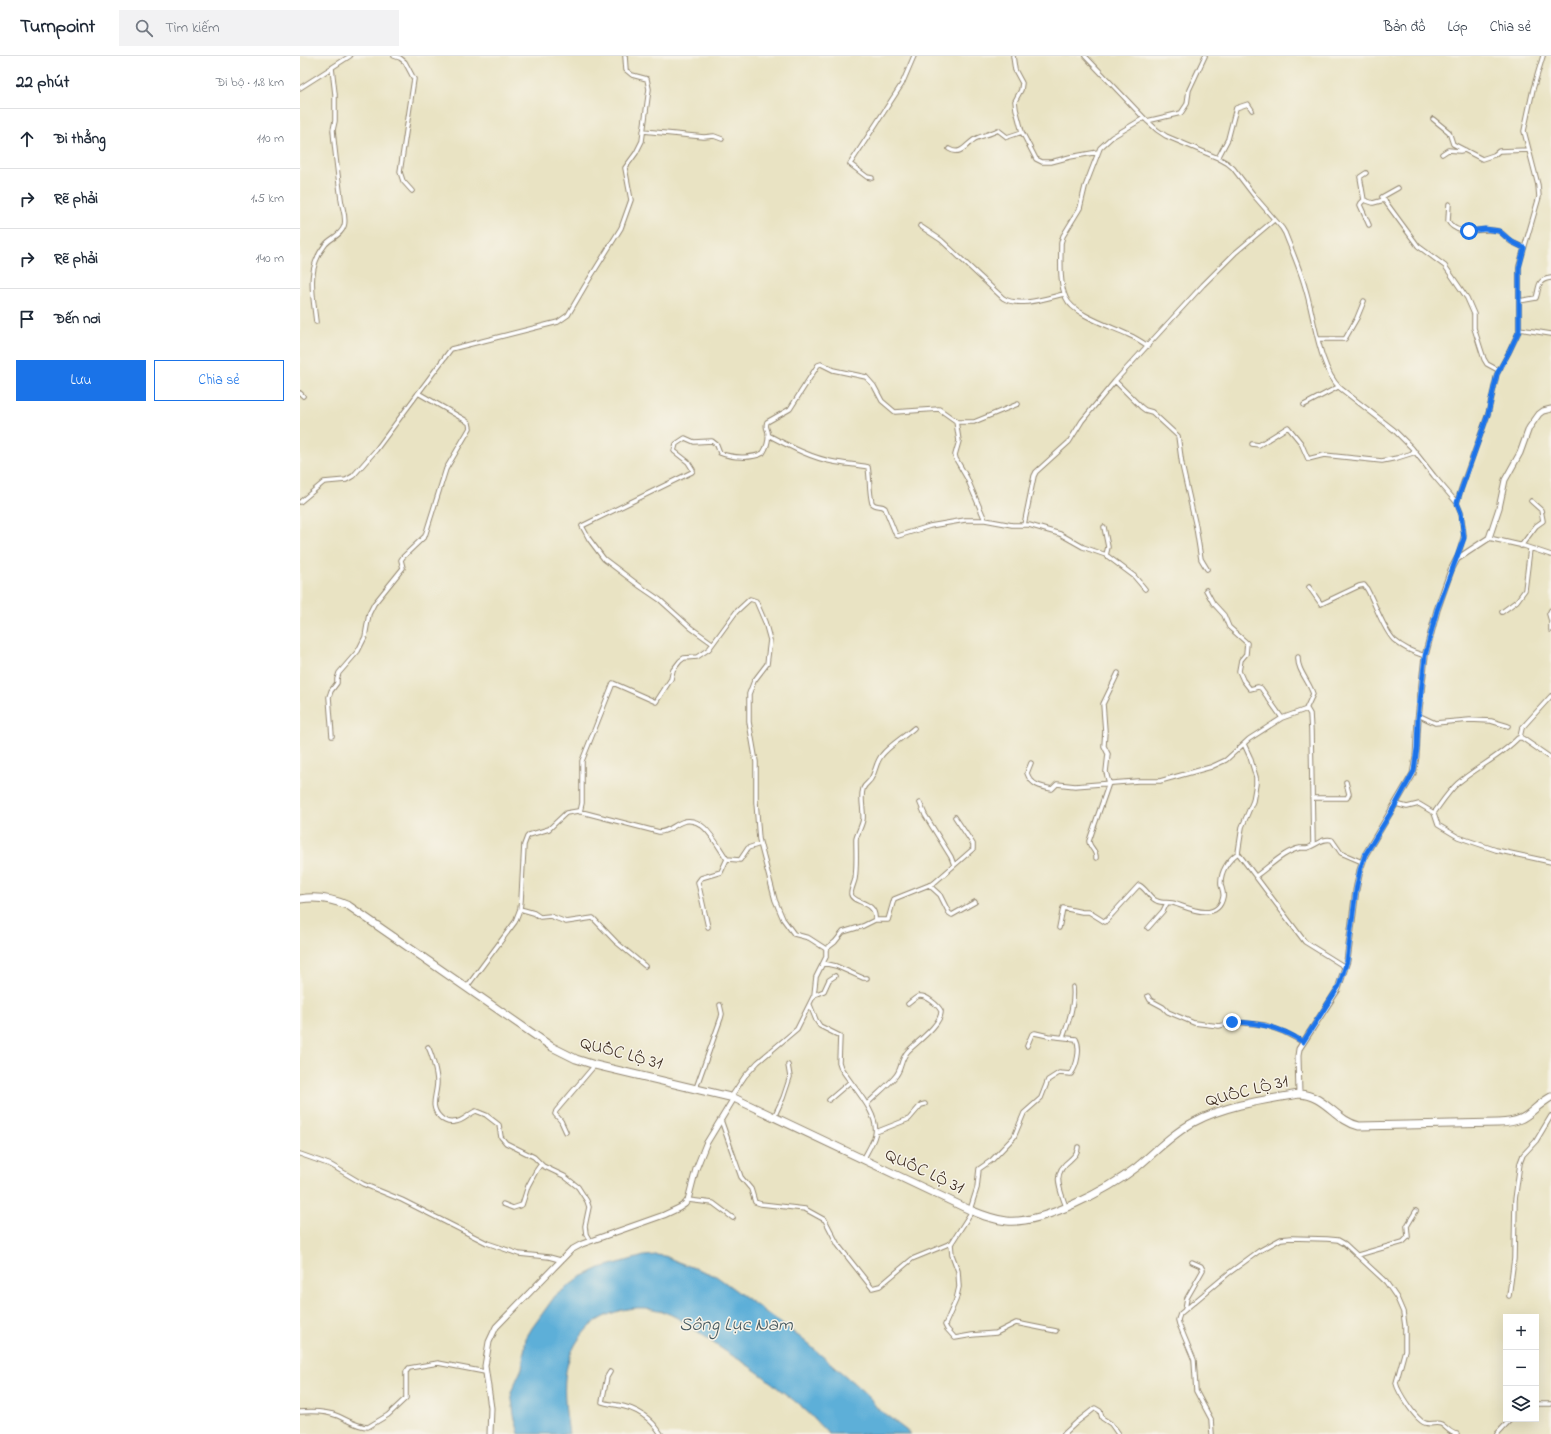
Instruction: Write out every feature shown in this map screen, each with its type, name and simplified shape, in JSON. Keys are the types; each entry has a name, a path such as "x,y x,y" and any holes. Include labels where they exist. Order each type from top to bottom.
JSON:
{"highway":[{"name":"QUỐC LỘ 31","path":"300,899 324,898 349,906 556,1049 576,1059 595,1065 733,1098 971,1211 988,1218 1009,1222 1040,1216 1066,1207 1115,1182 1136,1168 1184,1128 1196,1121 1240,1105 1299,1094 1310,1096 1321,1101 1354,1125 1365,1126 1516,1121 1527,1116 1551,1097"}],"street":[{"path":"300,88 350,56"},
{"path":"394,56 402,60 413,76 411,107 402,152 400,172 403,181 412,191"},
{"path":"300,502 324,482 346,480 353,476 376,450 452,349 558,322 566,317 621,228 630,200 624,173 625,167 639,148 642,141 649,84 645,78 632,74 626,70 625,56"},
{"path":"872,178 867,178 850,164 902,84 914,56"},
{"path":"1013,56 1015,70 1022,83 1021,90 1016,98 1015,104 1022,132 1036,159 1042,162 1051,162 1098,152"},
{"path":"1085,56 1145,120 1166,136 1218,158 1233,168 1285,233 1305,287 1328,371 1338,387 1391,427 1416,452 1457,503 1461,513 1464,535 1457,559 1451,570 1437,610 1425,656 1418,715 1414,771 1362,862 1356,890 1345,967 1337,992 1303,1042 1298,1052 1299,1094"},
{"path":"1148,346 1129,335 1098,322 1070,304 1064,294 1062,239 1080,208 1101,146 1107,140 1145,120 1181,113 1187,104 1189,90 1205,56"},
{"path":"1457,503 1488,414 1498,370 1509,352 1519,329 1519,268 1539,197 1538,185 1524,128 1544,56"},
{"path":"316,322 311,286 315,262 327,243 340,233 345,221 341,202 333,130 335,121 335,94 332,68"},
{"path":"1218,158 1227,143 1236,108 1248,104 1252,110"},
{"path":"1433,119 1448,132 1452,144 1483,159 1494,155 1499,151 1529,150"},
{"path":"949,149 958,151 965,148 976,139 998,130 1007,137 1022,132"},
{"path":"643,132 670,133 704,137 714,136 722,139"},
{"path":"1442,154 1448,150 1466,150"},
{"path":"1364,200 1360,178 1366,173"},
{"path":"1398,188 1382,196 1384,200 1418,246 1445,266 1467,298 1473,309 1474,328 1484,359 1488,364 1498,370"},
{"path":"1364,200 1373,203 1384,200"},
{"path":"1364,200 1360,203 1360,205 1369,224"},
{"path":"1449,204 1448,221 1452,226 1466,231 1485,229 1499,231 1512,242 1524,248"},
{"path":"1024,525 1035,473 1068,442 1082,421 1115,381 1222,266 1274,220"},
{"path":"920,226 941,240 1010,302 1021,302 1064,294"},
{"path":"1519,301 1536,298 1538,286 1544,279 1551,278"},
{"path":"1318,338 1345,339 1357,318 1364,301"},
{"path":"1519,329 1551,334"},
{"path":"712,643 691,628 660,600 604,559 589,539 582,526 692,472 693,470 689,463 674,451 676,444 683,438 687,438 694,442 712,441 722,454 750,456 763,453 767,444 767,422 790,408 816,366 821,364 832,370 866,377 874,386 882,401 895,412 939,409 955,420 959,442 955,455 956,459 967,478 985,520"},
{"path":"1115,381 1136,403 1145,410 1152,412 1178,436 1182,465 1201,559 1207,569"},
{"path":"1304,405 1338,387"},
{"path":"332,736 329,697 331,691 337,683 339,673 358,651 365,637 369,614 374,604 403,568 401,560 425,536 446,469 470,428 469,423 465,420 418,393"},
{"path":"956,422 974,422 1018,404"},
{"path":"1457,559 1488,538 1499,508 1505,480 1520,453 1529,428 1539,414 1546,409 1551,409"},
{"path":"1252,444 1259,445 1280,433 1286,427 1290,428 1299,440 1308,459 1324,455 1382,461 1416,452"},
{"path":"768,435 791,447 833,462 868,467 870,485 869,490 872,504 885,508 896,535 898,536 930,526 972,520 985,520 1012,525 1024,525 1060,534 1083,547 1106,554 1134,576 1145,590"},
{"path":"1521,546 1536,526 1543,521 1541,510 1531,501"},
{"path":"1104,527 1108,547 1106,554"},
{"path":"1488,538 1551,555"},
{"path":"1502,612 1517,601 1525,590 1530,549"},
{"path":"1309,587 1321,604 1358,586 1364,585 1394,640 1425,656"},
{"path":"1206,590 1213,602 1224,615 1229,626 1247,643 1246,654 1241,660 1239,671 1243,680 1250,688 1261,688 1282,718"},
{"path":"580,812 582,803 582,761 613,683 656,702 671,679 676,666 680,661 684,658 699,656 709,649 736,612 748,601 752,599 756,601 768,628 770,640 768,662 752,686 749,699 749,722 756,762 756,802 760,844 775,900 782,919 794,934 809,938 826,949"},
{"path":"1551,610 1549,614 1551,630"},
{"path":"1031,763 1027,775 1031,782 1039,786 1052,789 1057,784 1075,786 1138,781 1160,782 1192,771 1211,767 1226,760 1249,739 1282,718 1306,709 1313,694 1309,682 1298,664 1298,657"},
{"path":"1096,858 1096,854 1089,844 1089,841 1109,783 1106,772 1108,754 1104,746 1105,731 1103,704 1118,673"},
{"path":"1434,813 1447,794 1459,782 1520,737 1522,728 1551,696"},
{"path":"1306,709 1310,714 1313,844"},
{"path":"1418,715 1435,723 1470,720 1491,721 1508,726"},
{"path":"875,920 875,914 869,906 852,898 851,893 855,878 856,838 861,828 863,819 863,790 865,784 872,779 876,765 882,754 914,728"},
{"path":"1520,737 1551,758"},
{"path":"1059,928 1063,908 1089,912 1105,922 1132,894 1138,885 1143,887 1153,899 1159,902 1174,903 1193,911 1205,912 1215,909 1223,898 1221,882 1223,872 1227,864 1238,853 1242,827 1253,802 1256,777 1250,756 1244,744"},
{"path":"1312,798 1347,798 1349,794 1346,782"},
{"path":"920,803 925,815 951,857 954,865"},
{"path":"1396,804 1407,806 1419,804 1434,813 1437,823 1441,828 1458,837 1496,850 1551,862"},
{"path":"466,988 515,922 520,908 524,845 527,837 549,829 566,813 580,812 659,832 666,831 684,821 694,822 707,830 726,859"},
{"path":"826,949 835,942 843,932 863,926 875,920 888,920 892,902 895,898 929,885 941,878 954,865 971,852 974,847 966,832 955,817"},
{"path":"1256,876 1284,855 1326,839 1332,839 1341,853 1362,862"},
{"path":"726,859 740,860 748,848 760,844"},
{"path":"1238,853 1305,942 1345,967"},
{"path":"708,927 698,882 701,878 721,872 726,859"},
{"path":"929,885 940,895 949,913 952,915 975,902"},
{"path":"1148,928 1163,911 1167,903"},
{"path":"520,908 530,911 540,917 548,916 566,922 593,918 616,942 644,966"},
{"path":"490,1434 491,1408 485,1372 489,1342 496,1327 560,1260 575,1247 682,1207 688,1200 704,1148 745,1076 758,1062 797,1029 814,995 816,977 826,956 826,949"},
{"path":"823,963 836,966 863,978 867,978"},
{"path":"814,995 824,991 829,980 835,976"},
{"path":"1063,1037 1071,1014 1074,995 1073,987"},
{"path":"867,1104 894,1078 900,1070 901,1062 904,1056 922,1039 941,1016 941,1011 937,1004 922,996 918,996 908,1004"},
{"path":"1148,996 1150,1000 1163,1007 1168,1012 1194,1023 1219,1026 1234,1022 1264,1025 1284,1032 1303,1042"},
{"path":"696,1088 721,1018 720,1005"},
{"path":"810,1005 820,1026 840,1036 840,1065 850,1082 867,1104 874,1120 876,1132 863,1160"},
{"path":"721,1120 741,1177 751,1189 755,1202 805,1209 827,1221 838,1245 872,1288 880,1286 912,1259 951,1243 971,1211 977,1188 979,1169 989,1163 1014,1137 1024,1112 1041,1098 1048,1080 1059,1073 1072,1074 1077,1058 1078,1040 1033,1033 1027,1046"},
{"path":"428,1047 431,1052 437,1081 433,1105 434,1109 442,1119 448,1122 455,1122 476,1111 486,1115 499,1125 501,1137 506,1143 534,1157 541,1164 570,1179 578,1187 589,1207 585,1220 586,1234 590,1241"},
{"path":"566,1132 563,1123 555,1114 556,1111 595,1065"},
{"path":"774,1117 783,1098 790,1077 788,1065"},
{"path":"829,1100 850,1082"},
{"path":"876,1132 909,1119 921,1105 924,1104"},
{"path":"1509,1296 1514,1259 1515,1200 1520,1163 1523,1155 1536,1141 1551,1116"},
{"path":"1066,1207 1058,1184 1058,1176 1063,1166 1076,1154 1078,1147"},
{"path":"300,1154 331,1166 363,1184 402,1200 487,1243 518,1254 549,1257 560,1260"},
{"path":"503,1204 513,1208 522,1205 530,1181 541,1164"},
{"path":"688,1200 713,1202 733,1218"},
{"path":"1358,1256 1403,1242 1408,1237 1407,1226 1416,1212"},
{"path":"1212,1434 1211,1419 1196,1390 1194,1360 1178,1322 1180,1314 1259,1251 1281,1239 1291,1238 1335,1239 1345,1244 1386,1282 1397,1298 1403,1312 1405,1326 1405,1350 1396,1383 1398,1388 1421,1421 1426,1424 1440,1424 1452,1433 1457,1434"},
{"path":"951,1243 952,1252 958,1271 959,1287 956,1300 945,1324 947,1330 955,1338 996,1333 1016,1323 1056,1331"},
{"path":"1185,1309 1187,1298 1203,1269 1201,1266 1192,1262"},
{"path":"300,1412 337,1415 361,1426 368,1427 388,1415 406,1398 406,1372 409,1368 438,1363 485,1372"},
{"path":"610,1372 607,1377 602,1402 616,1404 635,1410 647,1418 661,1434"},
{"path":"1539,1404 1551,1404"},
{"path":"1064,1434 1076,1422 1095,1408 1100,1411 1102,1418 1111,1424 1118,1434"},
{"path":"1497,1434 1509,1422"}],"water":[{"name":"Sông Lục Nam","path":"644,1256 665,1256 716,1276 801,1338 855,1384 869,1397 877,1408 911,1434 829,1434 803,1408 766,1379 688,1324 665,1312 638,1308 618,1311 597,1321 590,1326 572,1350 565,1377 565,1405 569,1434 519,1434 514,1415 511,1392 522,1368 526,1338 555,1296 581,1277 600,1268"}],"route":[{"path":"1232,1022 1271,1026 1303,1042 1337,992 1339,986 1347,961 1356,890 1362,862 1413,774 1417,748 1418,719 1425,656 1437,610 1464,538 1461,513 1457,503 1473,454 1484,427 1497,374 1519,331 1519,268 1524,248 1510,241 1499,231 1481,229 1469,231"}]}
